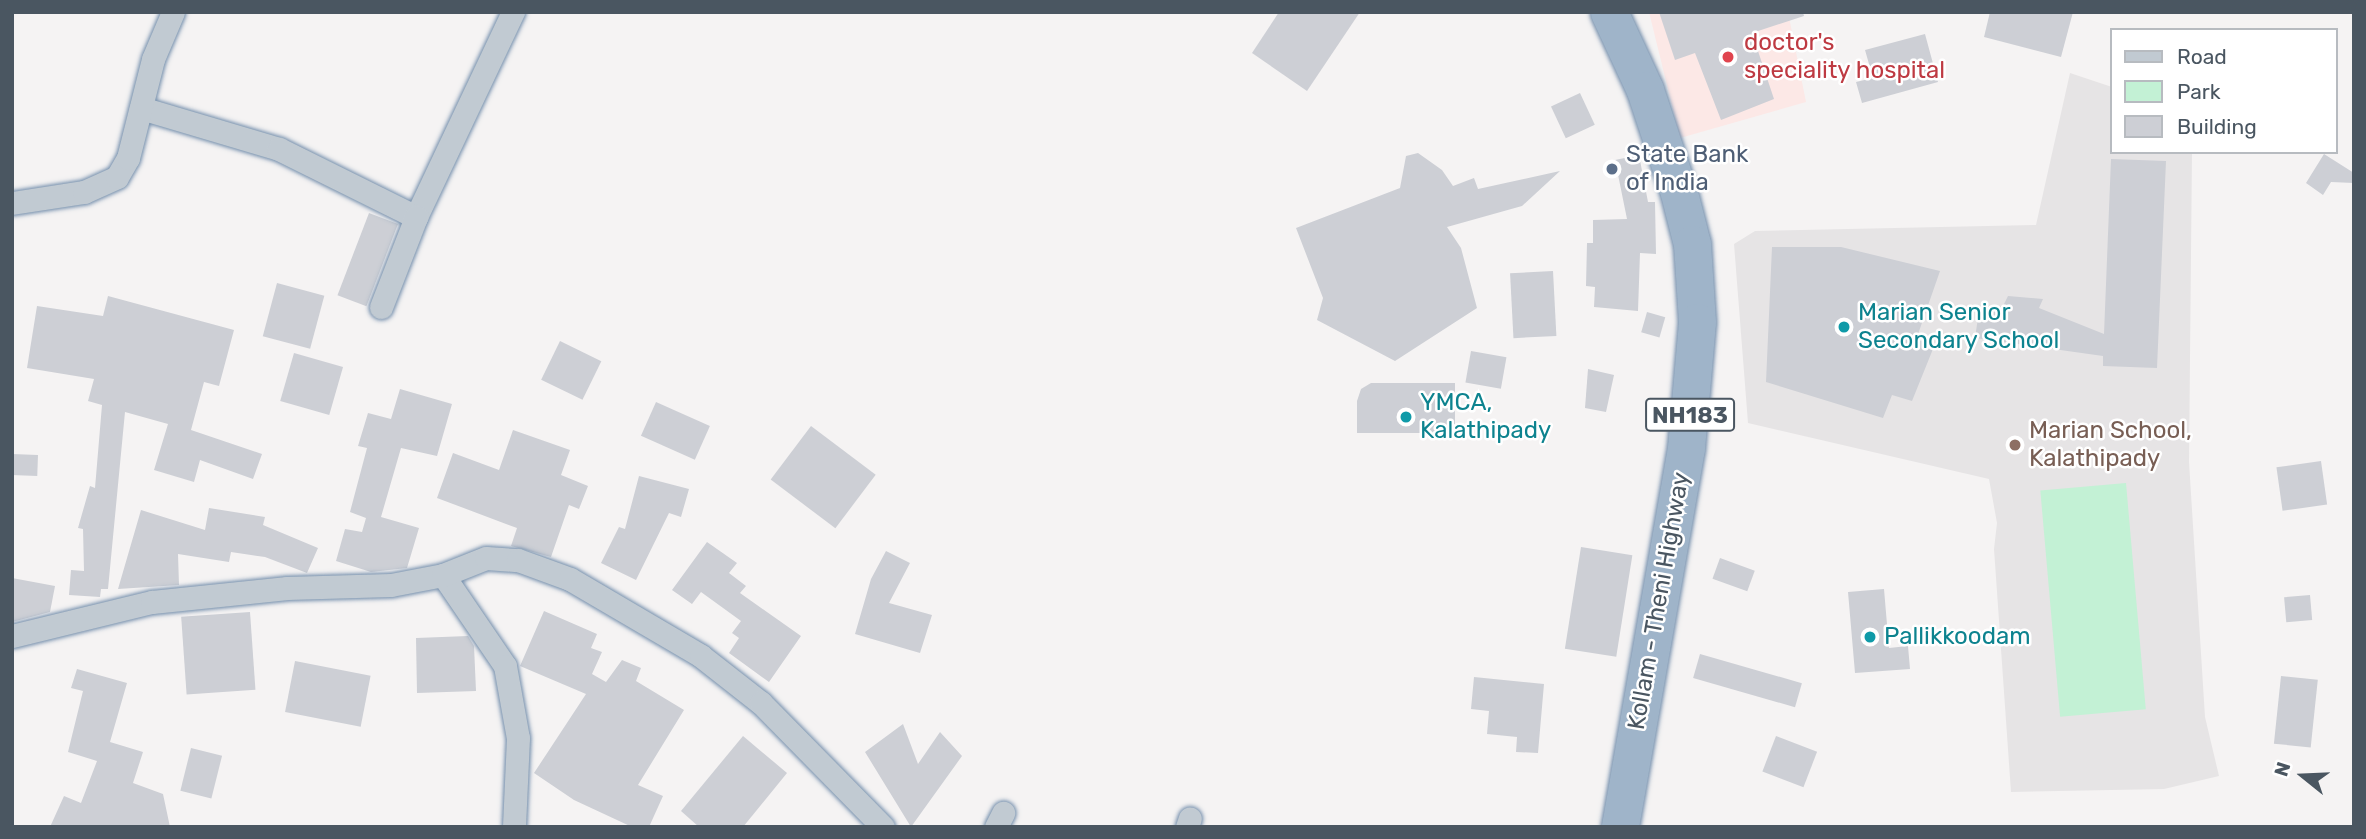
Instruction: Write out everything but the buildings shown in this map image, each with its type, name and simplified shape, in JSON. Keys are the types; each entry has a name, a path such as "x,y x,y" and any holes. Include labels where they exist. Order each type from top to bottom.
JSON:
{"highway":[{"name":"Kollam - Theni Highway","path":"1609,12 1645,90 1679,193 1692,243 1697,322 1686,448 1620,827"}],"street":[{"path":"12,203 84,192 117,177 128,158 153,59 173,12"},
{"path":"381,307 416,217 513,12"},
{"path":"141,108 279,149 416,217"},
{"path":"12,636 152,602 287,588 391,585 443,575 486,558 518,560 570,579 635,614 761,703 883,827"},
{"path":"443,575 505,666 518,738 514,827"}],"shaded area":[{"name":"doctor's speciality hospital","path":"1649,12 1788,12 1806,102 1680,138"},
{"name":"Marian School, Kalathipady","path":"2070,73 2110,86 2110,154 2192,154 2189,462 2205,717 2219,776 2164,789 2011,792 1994,549 1997,523 1989,479 1748,423 1734,244 1755,231 2036,225"}],"green space":[{"path":"2126,483 2146,709 2060,717 2040,490"}],"place":[{"name":"doctor's speciality hospital","path":"1728,57"},
{"name":"State Bank of India","path":"1612,169"},
{"name":"Marian Senior Secondary School","path":"1844,327"},
{"name":"YMCA, Kalathipady","path":"1406,417"},
{"name":"Marian School, Kalathipady","path":"2015,445"},
{"name":"Pallikkoodam","path":"1870,637"}]}
